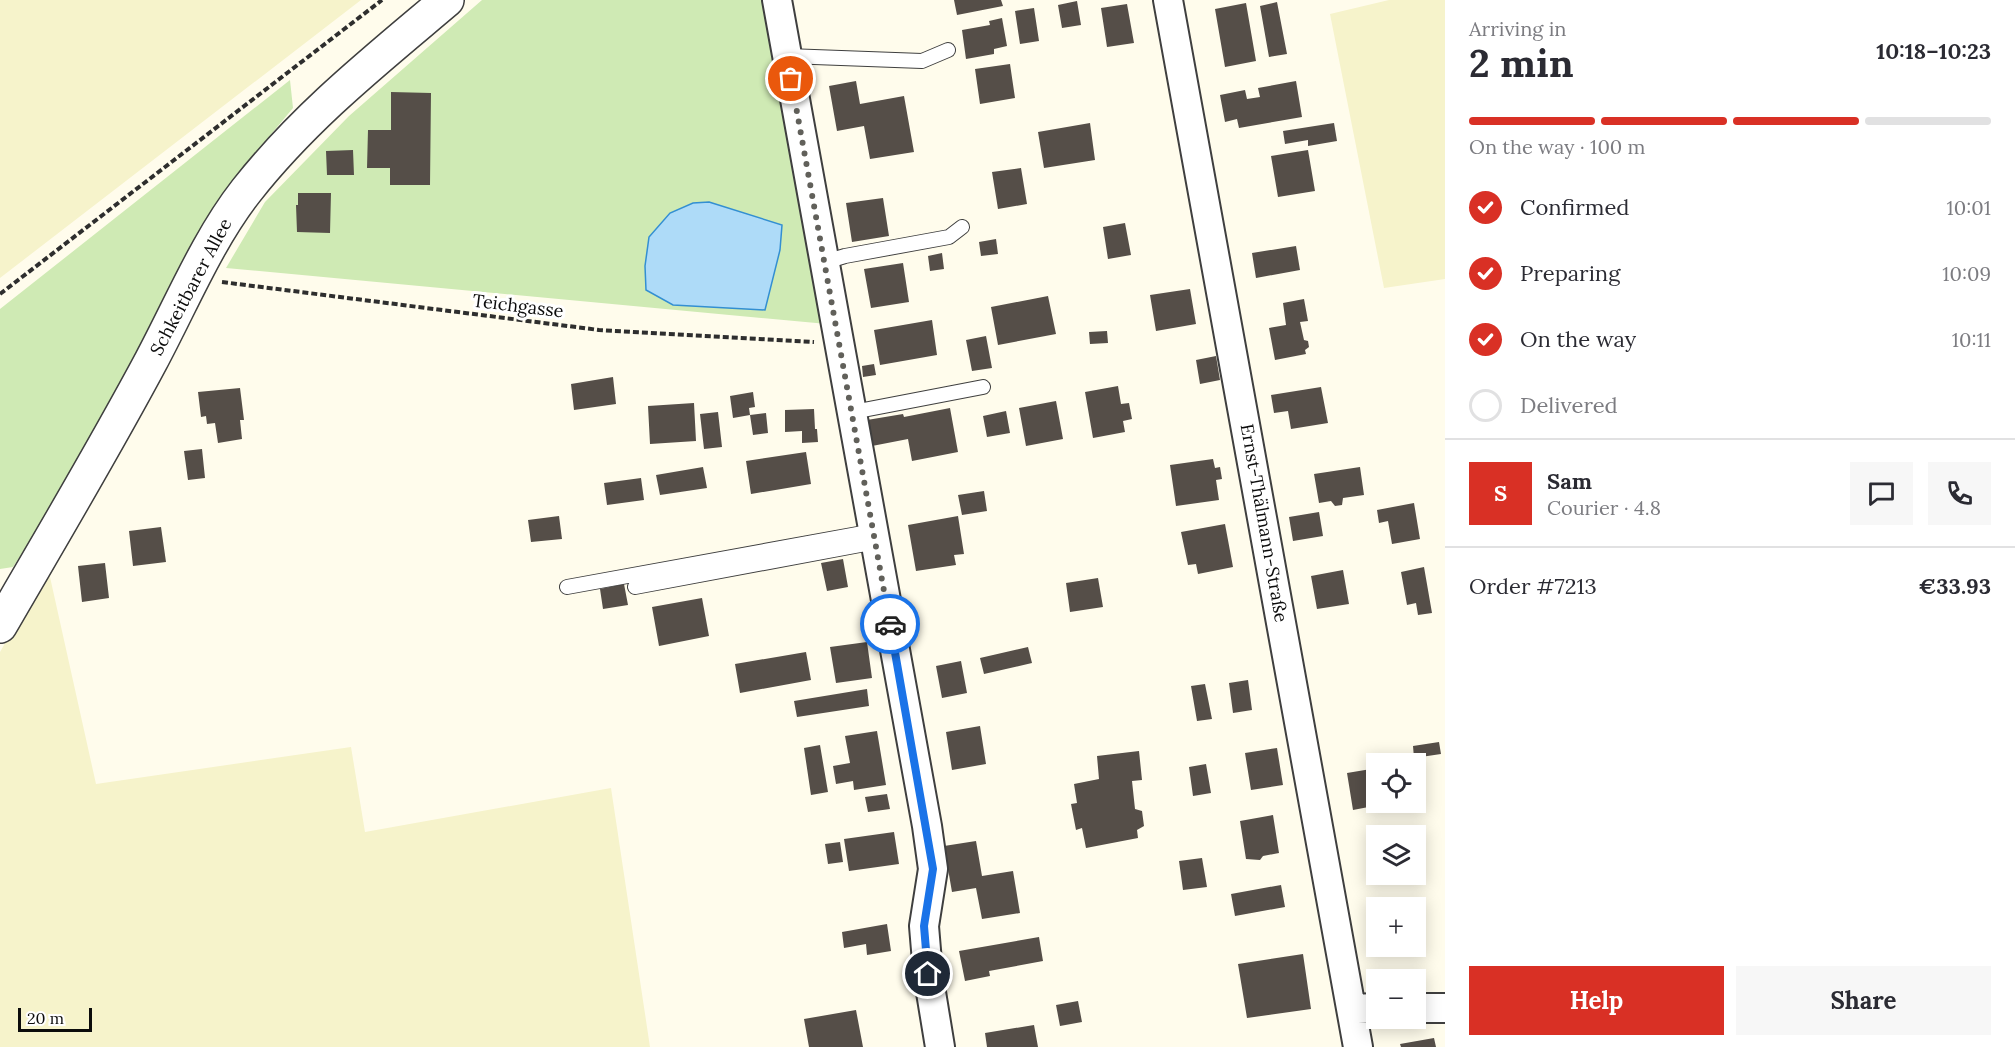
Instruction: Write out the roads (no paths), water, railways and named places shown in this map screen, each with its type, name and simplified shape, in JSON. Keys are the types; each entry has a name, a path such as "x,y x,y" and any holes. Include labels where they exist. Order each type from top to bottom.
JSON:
{"street":[{"name":"Schkeitbarer Allee","path":"0,626 109,439 219,231 245,192 284,146 353,79 447,0"},
{"path":"777,0 927,826 933,869 924,926 928,974 940,1047"},
{"name":"Ernst-Thälmann-Straße","path":"1168,0 1364,1009 1358,1047"},
{"path":"1426,1008 1445,1008"}],"lane":[{"path":"787,56 922,62 948,50"},
{"path":"825,262 845,256 949,237 962,227"},
{"path":"853,412 983,387"},
{"path":"567,587 875,537"},
{"path":"635,587 875,537"}],"water":[{"path":"709,202 782,225 780,250 765,310 673,305 646,290 645,266 649,237 670,213 693,203"}]}
